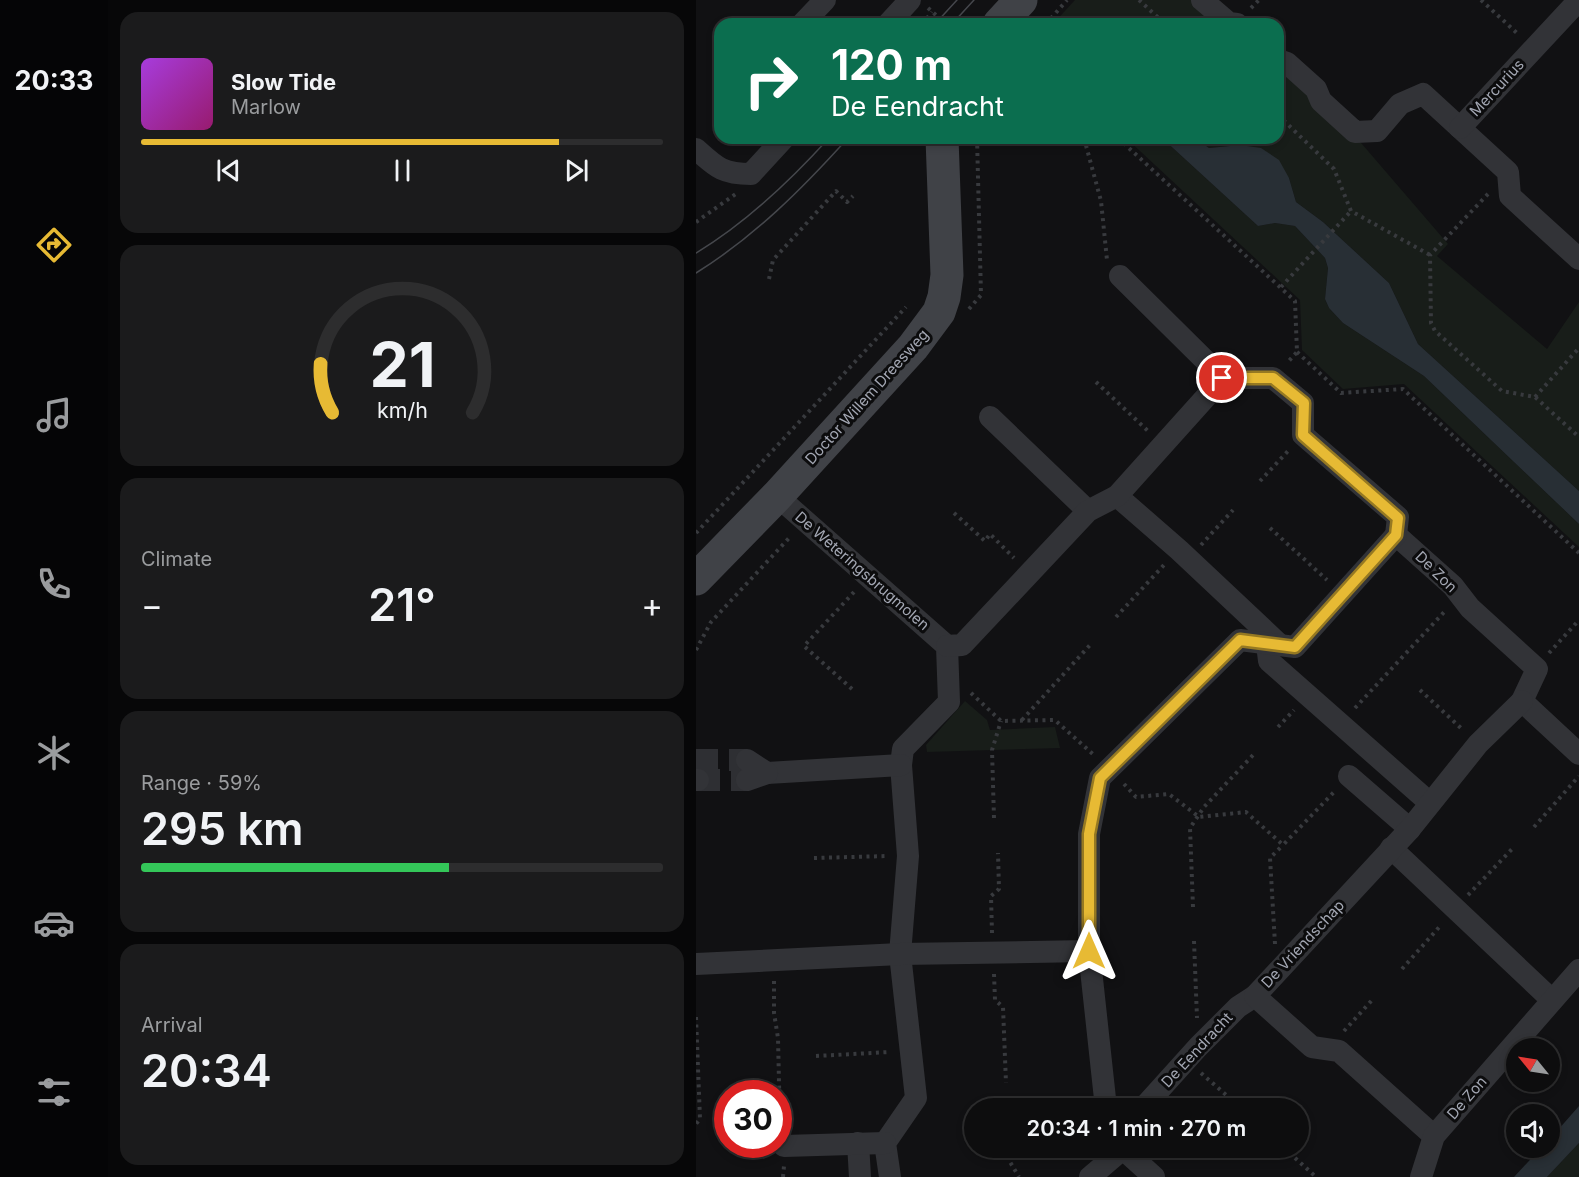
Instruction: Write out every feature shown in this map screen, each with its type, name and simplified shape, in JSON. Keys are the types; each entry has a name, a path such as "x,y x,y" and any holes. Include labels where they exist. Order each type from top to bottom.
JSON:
{"street":[{"path":"808,18 825,0"},
{"path":"1004,18 1021,0"},
{"path":"1202,0 1223,18"},
{"name":"Mercurius","path":"1460,128 1579,0"},
{"name":"Mercurius","path":"1284,62 1316,89 1321,101 1355,132 1377,131 1400,104 1423,94 1508,172"},
{"path":"696,149 718,169 752,174 779,144"},
{"name":"Doctor Willem Dreesweg","path":"696,579 777,496 913,347 939,312 947,275 942,144"},
{"path":"1508,172 1510,196 1579,259"},
{"path":"1105,1098 1089,951 1089,834 1100,778 1240,640 1295,647 1396,535 1398,518 1303,435 1304,403 1273,378 1222,378 1120,276"},
{"path":"890,1177 885,1143 916,1098 900,954 908,856 901,765 903,749 949,702 947,646 962,645 1088,511 1117,496 1222,378"},
{"path":"990,417 1088,511"},
{"name":"De Weteringsbrugmolen","path":"777,496 947,646"},
{"path":"1117,496 1184,554 1274,644"},
{"name":"De Zon","path":"1396,535 1453,586 1470,608 1537,669"},
{"path":"1274,644 1269,661 1430,803"},
{"path":"1537,669 1521,702 1579,754"},
{"name":"De Vriendschap","path":"1434,1136 1339,1051 1312,1047 1255,996 1410,829 1478,744 1521,702"},
{"path":"754,771 901,765"},
{"path":"1349,776 1410,829"},
{"path":"1391,848 1552,1000"},
{"path":"696,964 900,954 1089,951"},
{"name":"De Zon","path":"1421,1177 1434,1136 1579,970"},
{"name":"De Eendracht","path":"1152,1098 1238,1006 1255,996"},
{"path":"858,1143 860,1177"},
{"path":"792,1146 885,1143"},
{"path":"1090,1177 1112,1158"},
{"path":"1134,1158 1154,1177"}],"path":[{"path":"1051,18 1067,0"},
{"path":"1139,0 1158,18"},
{"name":"Mercurius","path":"1481,0 1535,48"},
{"path":"903,8 932,12 939,18"},
{"path":"927,18 932,12"},
{"path":"1284,121 1334,169 1352,211 1430,255"},
{"path":"1086,144 1101,201 1105,258 1120,276"},
{"path":"1125,144 1294,301 1297,352 1341,393 1403,389 1579,553"},
{"path":"1508,172 1430,255 1431,323 1435,331 1502,391 1535,397 1579,437"},
{"path":"696,222 734,196 741,187 741,174"},
{"path":"769,279 773,260 836,191 848,202 853,196"},
{"path":"1281,287 1352,211"},
{"name":"Doctor Willem Dreesweg","path":"696,533 908,305"},
{"path":"1535,397 1579,348"},
{"path":"1273,378 1297,352"},
{"path":"1096,382 1162,445"},
{"path":"1260,481 1303,435"},
{"path":"1116,617 1233,510"},
{"path":"954,513 985,540 990,534 1030,573"},
{"path":"1270,528 1343,594"},
{"path":"852,689 804,646 868,577"},
{"path":"1340,723 1460,595"},
{"path":"1537,669 1579,620"},
{"path":"1021,721 1090,645"},
{"path":"1420,690 1478,744"},
{"path":"969,692 1001,721 1055,720 1136,797 1169,794 1199,817 1246,812 1283,845"},
{"path":"994,818 992,750 1001,721"},
{"path":"1193,907 1190,828 1204,807 1255,753"},
{"path":"1277,972 1270,858 1349,776"},
{"path":"1534,826 1579,776"},
{"path":"1402,969 1513,848"},
{"path":"998,853 999,889 991,896 995,1000 1003,1007 1006,1083"},
{"path":"814,858 908,856"},
{"path":"1194,940 1192,1054 1231,1098"},
{"path":"774,960 774,1014 778,1038 779,1080"},
{"path":"1327,1049 1373,999"},
{"path":"696,1017 700,1119 696,1124"},
{"path":"816,1056 911,1051"},
{"path":"783,1177 784,1158"},
{"path":"1010,1158 1019,1177"},
{"path":"1295,1158 1316,1177"}],"shaded area":[{"path":"1075,0 1191,0 1211,18 1058,18"},
{"path":"1284,74 1362,144 1448,244 1437,256 1547,349 1579,302 1579,491 1418,344 1389,283 1323,222 1296,202 1289,178 1240,145 1209,148 1203,144 1284,144"},
{"path":"1132,144 1169,144 1258,226 1275,223 1295,226 1325,258 1328,268 1325,299 1329,308 1343,323 1424,376 1579,524 1579,547 1404,384 1343,389 1302,350 1300,300"},
{"path":"1169,144 1203,144 1209,148 1240,145 1261,148 1279,160 1289,178 1296,202 1323,222 1389,283 1418,344 1579,491 1579,524 1424,376 1343,323 1329,308 1325,299 1328,268 1325,258 1295,226 1275,223 1258,226"},
{"path":"965,701 987,720 990,730 1055,727 1060,748 927,752 926,745"},
{"path":"1579,1106 1579,1143 1547,1177 1514,1177 1532,1158 1560,1158 1560,1128"},
{"path":"1579,1143 1579,1177 1547,1177"}],"tunnel":[{"path":"696,760 747,760"},
{"path":"698,780 747,780"}],"tram line":[{"path":"940,18 957,0"},
{"path":"958,18 974,0"},
{"path":"696,253 750,215 823,144"},
{"path":"696,273 757,228 813,176 842,144"}],"route":[{"path":"1089,951 1089,834 1100,778 1240,640 1295,647 1396,535 1398,518 1303,435 1304,403 1273,378 1222,378"}]}
